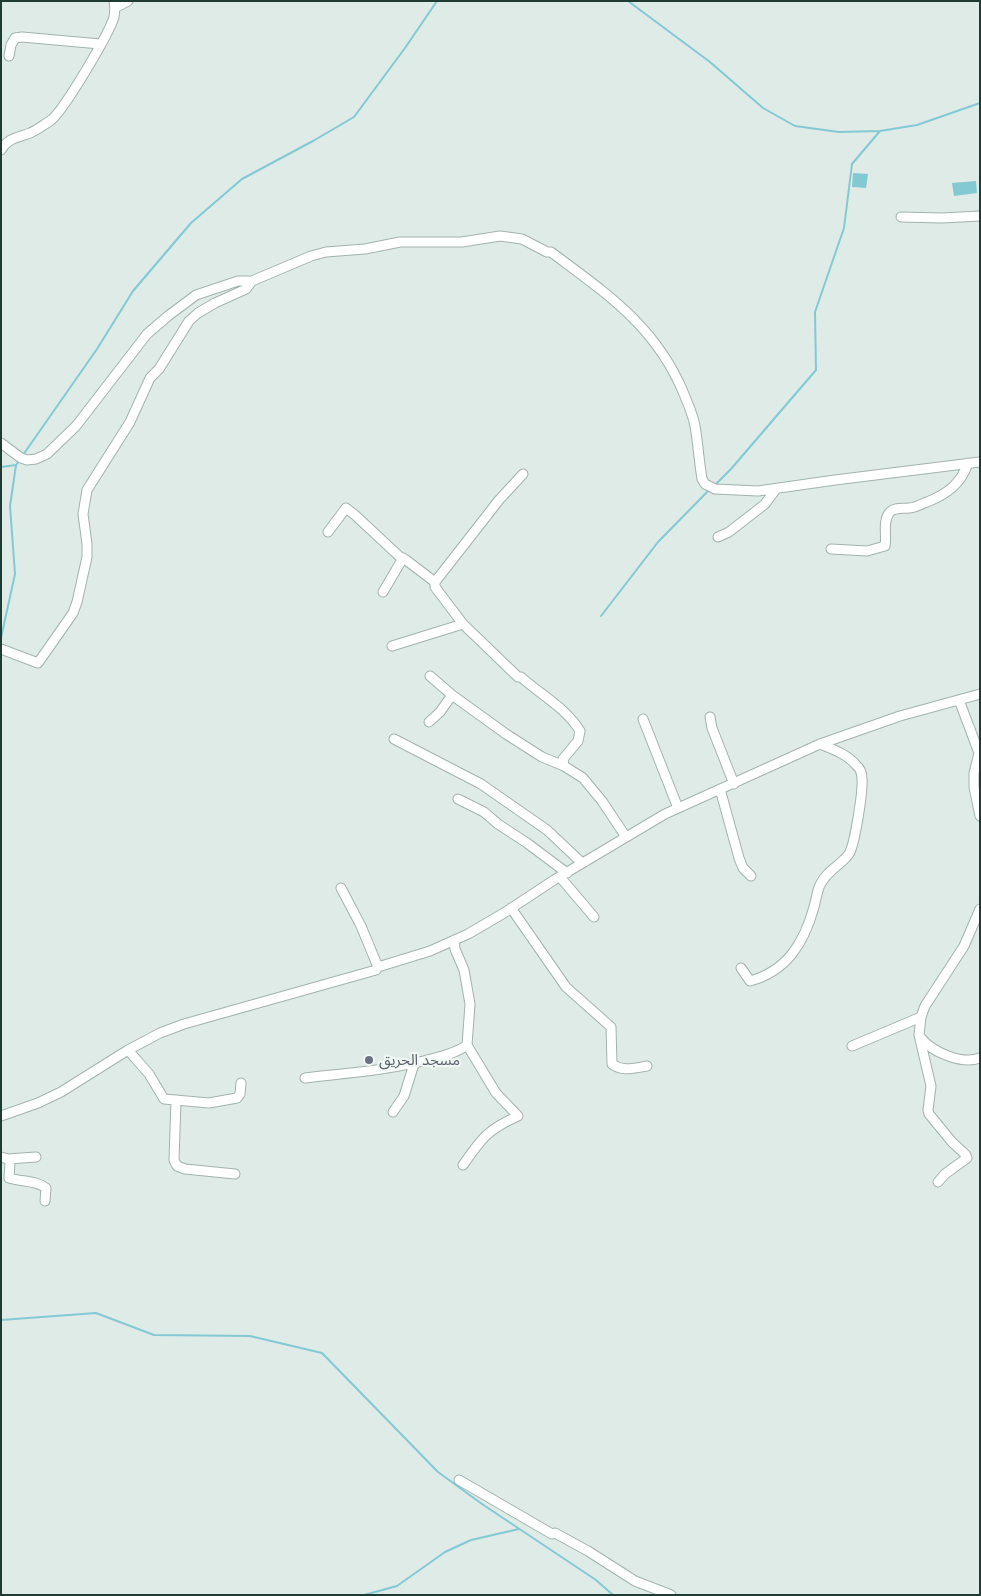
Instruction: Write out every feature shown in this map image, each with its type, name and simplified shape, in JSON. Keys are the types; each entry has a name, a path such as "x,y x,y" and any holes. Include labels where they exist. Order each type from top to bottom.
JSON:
{"street":[{"path":"1,150 11,140 38,129 52,120 86,72 114,18 114,5 128,1"},
{"path":"9,56 11,45 15,38 22,37 100,44"},
{"path":"901,217 942,218 980,216"},
{"path":"1,443 21,458 27,460 36,460 47,454 76,426 147,334 196,295 238,281 252,280 292,263 326,252 365,249 400,242 462,242 500,236 522,239 547,252 551,252 615,300 646,330 664,354 679,382 695,425 702,479 705,484 715,489 742,491 776,489 980,462"},
{"path":"1,649 38,664 51,646 72,613 81,587 87,557 83,514 87,490 130,422 150,378 159,369 189,321 215,303 246,289 252,280"},
{"path":"832,549 867,551 886,546 887,517 890,512 895,508 911,508 947,493 958,482 968,463"},
{"path":"434,582 493,508 523,474"},
{"path":"718,537 729,532 765,504 776,489"},
{"path":"328,532 346,508 400,557 434,582 435,587 463,624 507,667 556,704 577,725 580,731 578,741 562,759 564,766"},
{"path":"383,592 403,558"},
{"path":"392,646 463,624"},
{"path":"430,676 480,716 525,747 542,757 564,766 586,781 626,837"},
{"path":"1,1116 38,1103 61,1092 128,1050 160,1033 184,1024 376,970 378,967 430,951 504,914 582,863 665,814 820,744 900,716 980,694"},
{"path":"429,722 440,712 452,695"},
{"path":"960,700 979,753 974,780 980,816"},
{"path":"710,717 712,728 734,784"},
{"path":"642,719 678,808"},
{"path":"394,739 481,784 547,830 582,863"},
{"path":"741,968 750,981 772,972 790,958 808,925 819,887 824,877 846,858 850,852 854,838 862,778 860,770 850,759 820,744"},
{"path":"720,789 743,868 751,876"},
{"path":"458,799 484,812 498,824 528,843 564,875 594,917"},
{"path":"341,888 361,926 378,967"},
{"path":"511,908 566,987 611,1026 612,1064 620,1069 647,1066"},
{"path":"938,1182 966,1157 929,1114 931,1086 919,1036 921,1017 935,989 964,946 980,909"},
{"path":"454,940 455,949 464,970 470,1004 467,1045 496,1093 518,1116 503,1123 484,1136 463,1165"},
{"path":"852,1046 921,1017"},
{"path":"919,1036 927,1046 958,1060 975,1060 980,1068"},
{"path":"304,1078 392,1069 461,1050 467,1045"},
{"path":"128,1050 149,1074 164,1099 209,1103 237,1098 240,1094 241,1083"},
{"path":"394,1112 404,1096 414,1064"},
{"path":"176,1100 174,1160 176,1166 185,1170 236,1174"},
{"path":"5,1158 36,1157"},
{"path":"5,1158 10,1163 9,1178 42,1185 46,1188 45,1201"},
{"path":"459,1480 552,1534 555,1533 575,1543 635,1581 671,1595"}],"water":[{"path":"853,173 868,174 866,188 852,187"},
{"path":"976,181 977,193 954,196 952,183"}],"waterway":[{"path":"23,455 97,349 133,291 191,223 242,179 354,117 437,1"},
{"path":"628,1 710,62 763,108 795,126 839,132 880,131 917,125 980,103"},
{"path":"714,486 731,469 816,370 815,312 844,228 852,164 880,131"},
{"path":"1,638 15,574 10,506 16,465 19,461"},
{"path":"1,467 16,465"},
{"path":"601,616 658,542 710,489"},
{"path":"1,1320 96,1313 154,1335 250,1336 322,1353 438,1472 482,1504 596,1580 613,1595"},
{"path":"364,1595 397,1586 445,1552 471,1540 519,1529"}],"place":[{"name":"مسجد الحريق","path":"369,1060"}]}
